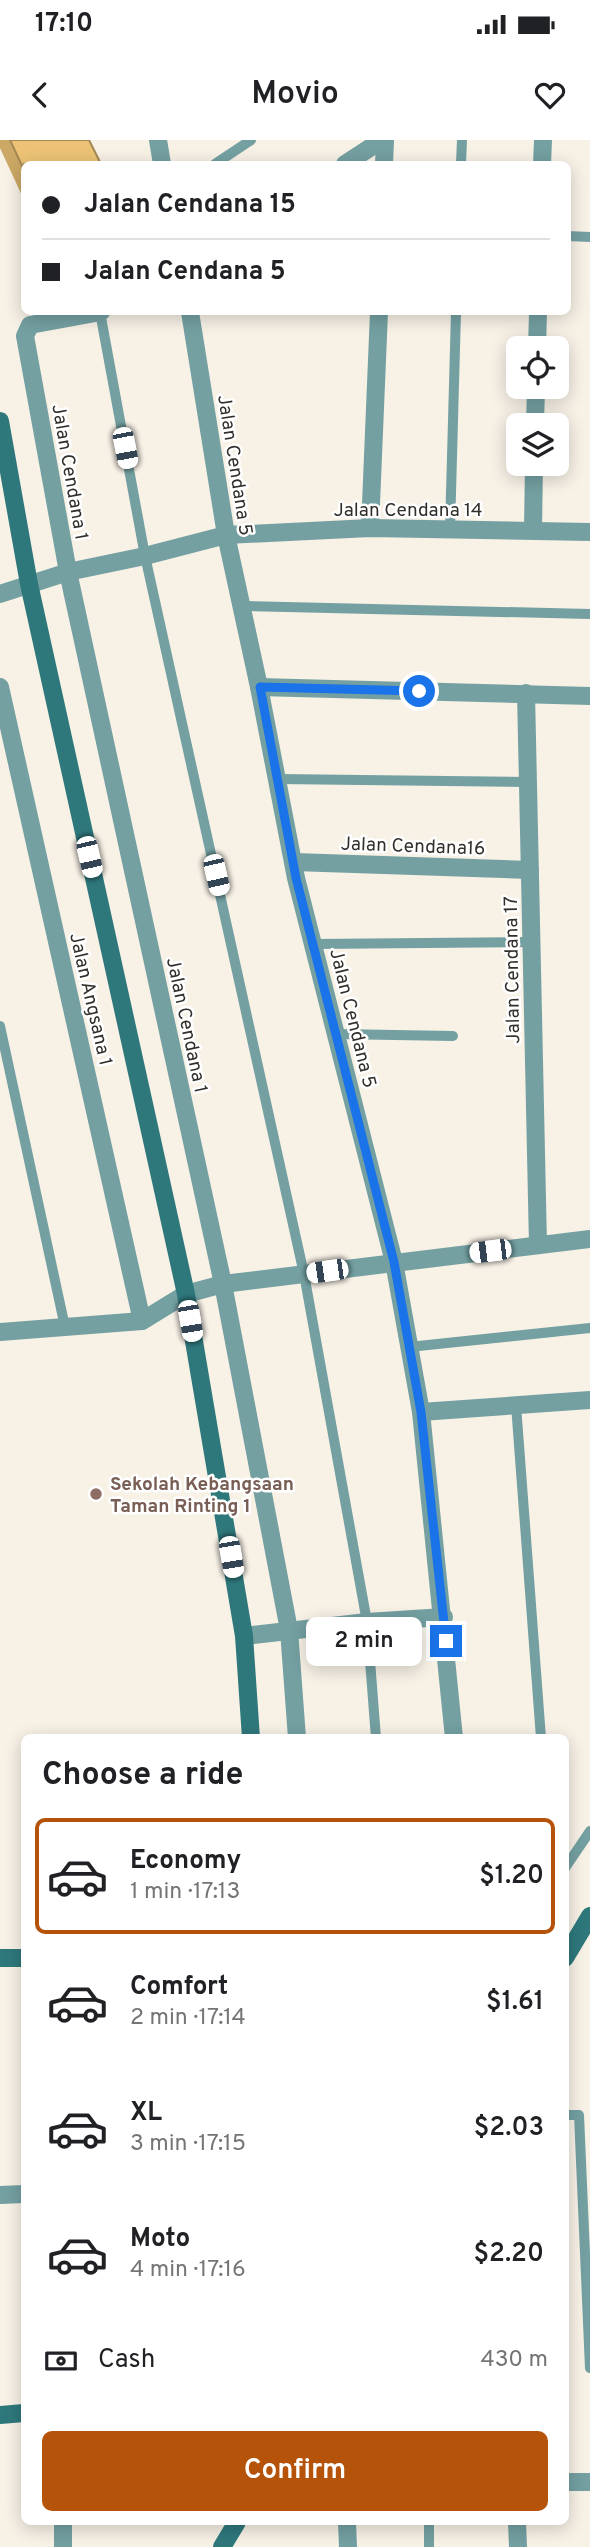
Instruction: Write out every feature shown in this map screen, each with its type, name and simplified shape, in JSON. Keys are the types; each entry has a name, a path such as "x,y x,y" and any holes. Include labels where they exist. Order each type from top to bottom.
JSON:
{"street":[{"path":"158,140 162,161"},
{"path":"350,161 384,140"},
{"path":"384,140 384,161"},
{"path":"542,140 542,161"},
{"name":"Jalan Cendana 1","path":"85,315 30,325 25,336 68,572 223,1284 289,1630 297,1734"},
{"name":"Jalan Cendana 5","path":"190,315 226,535 260,687 294,862 394,1262 421,1412 444,1617 454,1734"},
{"path":"370,528 379,315"},
{"path":"537,336 538,315"},
{"path":"0,421 29,584 186,1294 244,1636 251,1734"},
{"path":"533,530 534,476"},
{"name":"Jalan Cendana 14","path":"0,594 68,572 226,535 370,528 590,532"},
{"name":"Jalan Angsana 1","path":"0,687 142,1321"},
{"path":"260,687 590,696"},
{"name":"Jalan Cendana 17","path":"526,693 538,1245"},
{"name":"Jalan Cendana16","path":"294,862 530,870"},
{"path":"0,1332 142,1321 186,1294 223,1284 590,1239"},
{"path":"421,1412 590,1400"},
{"path":"244,1636 367,1622 444,1617"},
{"path":"569,1951 590,1916"},
{"path":"0,1958 21,1958"},
{"path":"0,2195 21,2194"},
{"path":"0,2415 21,2413"},
{"path":"569,2482 590,2482"},
{"path":"63,2525 63,2547"},
{"path":"222,2547 235,2525"},
{"path":"347,2525 348,2547"},
{"path":"517,2525 518,2547"}],"lane":[{"path":"220,161 251,140"},
{"path":"461,161 462,140"},
{"path":"571,236 590,237"},
{"path":"102,315 145,556 304,1274 367,1622 376,1734"},
{"path":"450,529 456,315"},
{"path":"242,606 590,614"},
{"path":"277,779 528,782"},
{"path":"313,944 532,942"},
{"path":"0,1026 65,1327"},
{"path":"336,1034 453,1036"},
{"path":"409,1347 590,1328"},
{"path":"516,1405 541,1734"},
{"path":"569,1862 590,1831"},
{"path":"569,2115 579,2115 590,2368"},
{"path":"429,2525 429,2547"}],"building":[{"path":"10,140 89,140 100,161 21,161 21,164"}],"place":[{"name":"Sekolah Kebangsaan Taman Rinting 1","path":"96,1494"}],"route":[{"path":"419,691 260,687 296,878 394,1262 421,1412 446,1641"}]}
